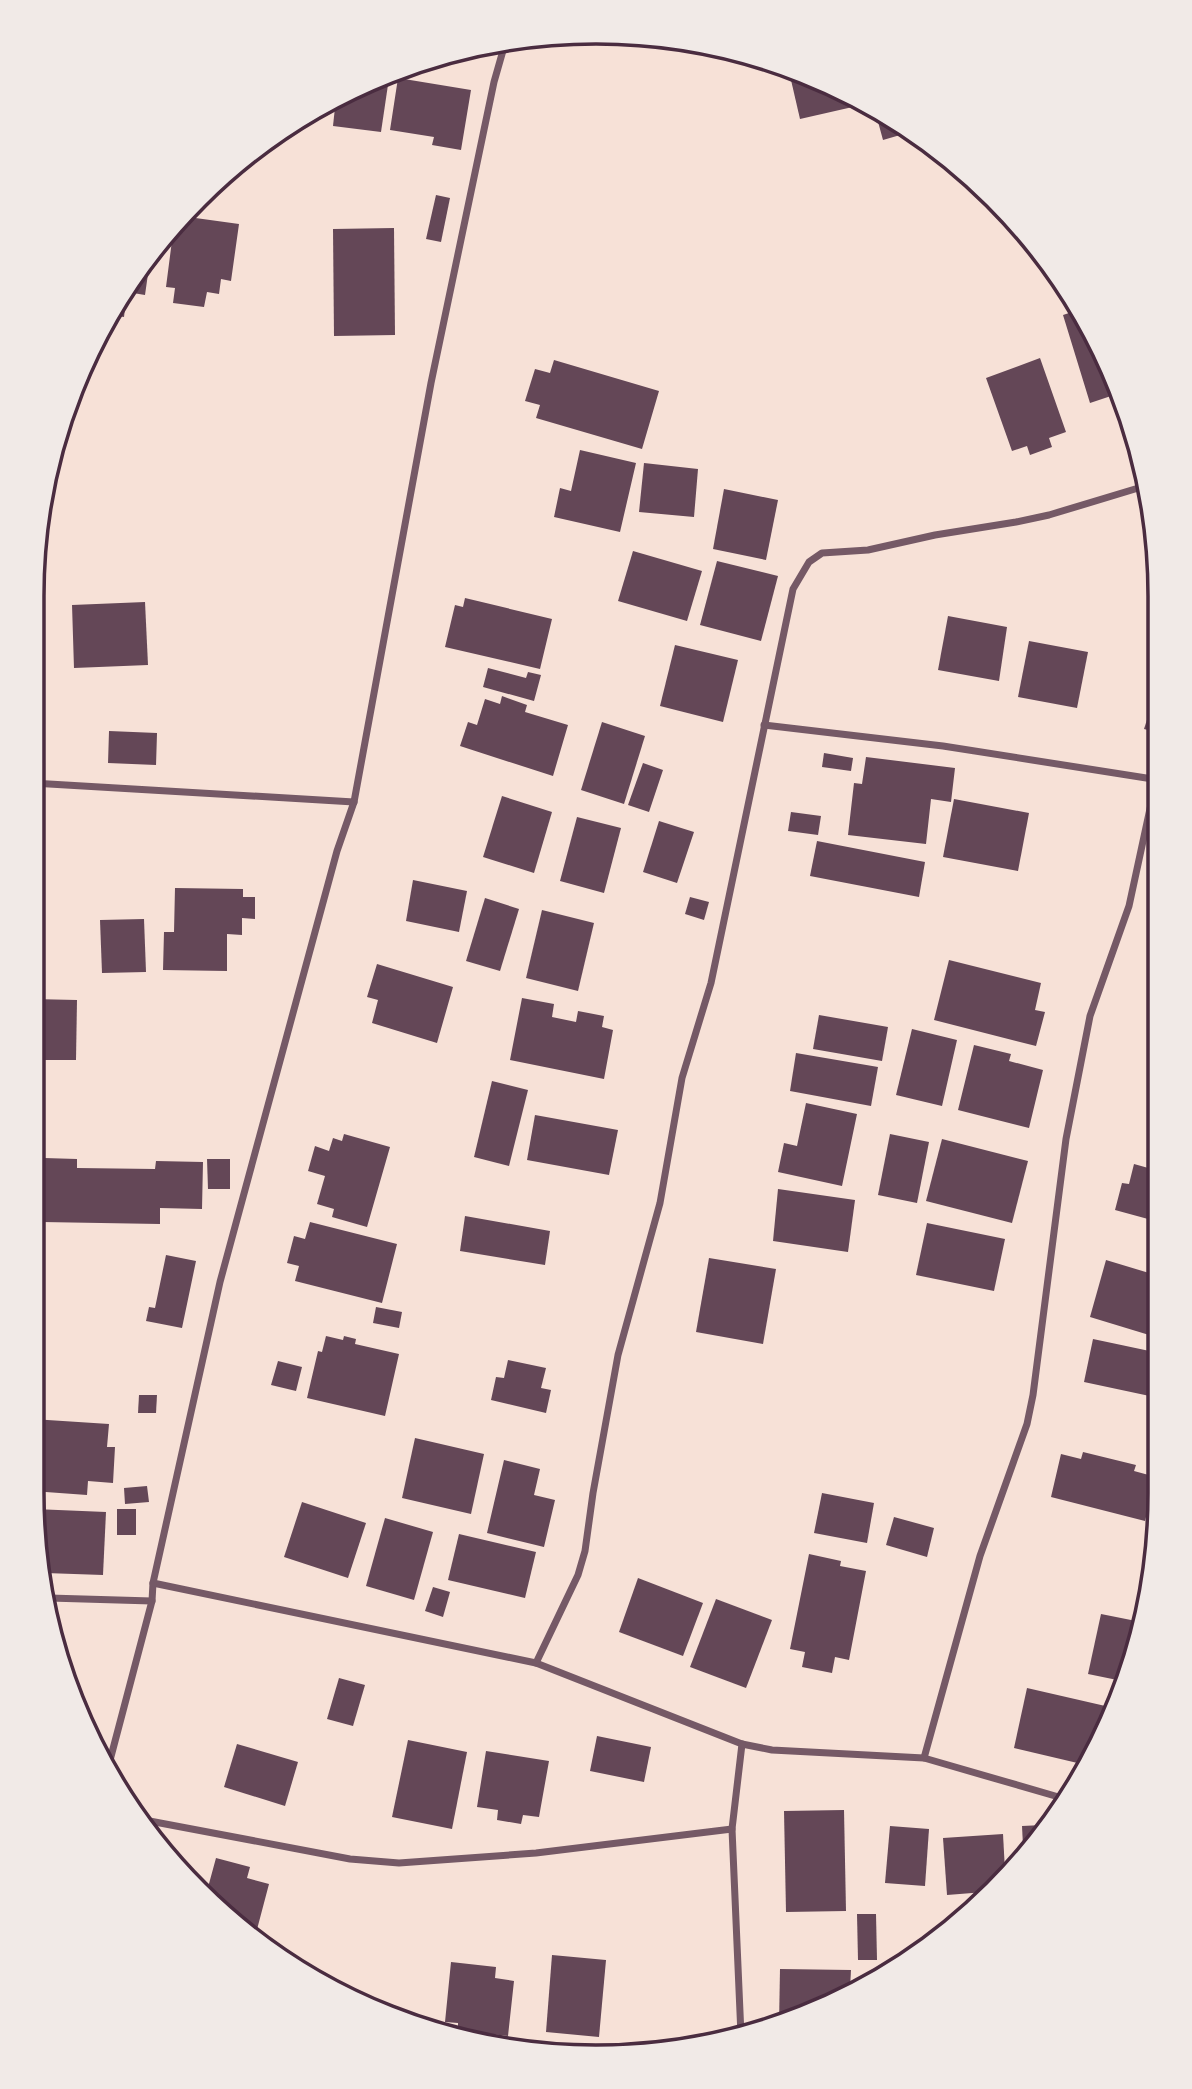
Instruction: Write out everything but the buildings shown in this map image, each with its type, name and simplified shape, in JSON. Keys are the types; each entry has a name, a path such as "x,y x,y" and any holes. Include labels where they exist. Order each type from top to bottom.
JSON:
{"street":[{"path":"111,1756 152,1601 153,1583 220,1282 337,851 354,802 431,383 503,52"},
{"path":"536,1664 578,1575 586,1551 593,1493 618,1355 660,1203 682,1078 711,983 793,589 809,562 822,553 867,550 1017,522 1138,488"},
{"path":"764,725 943,746 1148,778"},
{"path":"44,784 354,802"},
{"path":"924,1758 980,1556 1027,1424 1066,1139 1090,1016 1129,906 1148,823"},
{"path":"153,1583 536,1664 742,1744 772,1750 924,1758 1057,1797"},
{"path":"54,1598 152,1601"},
{"path":"741,2026 732,1829 742,1744"},
{"path":"153,1822 350,1859 399,1863 536,1853 732,1829"}]}
